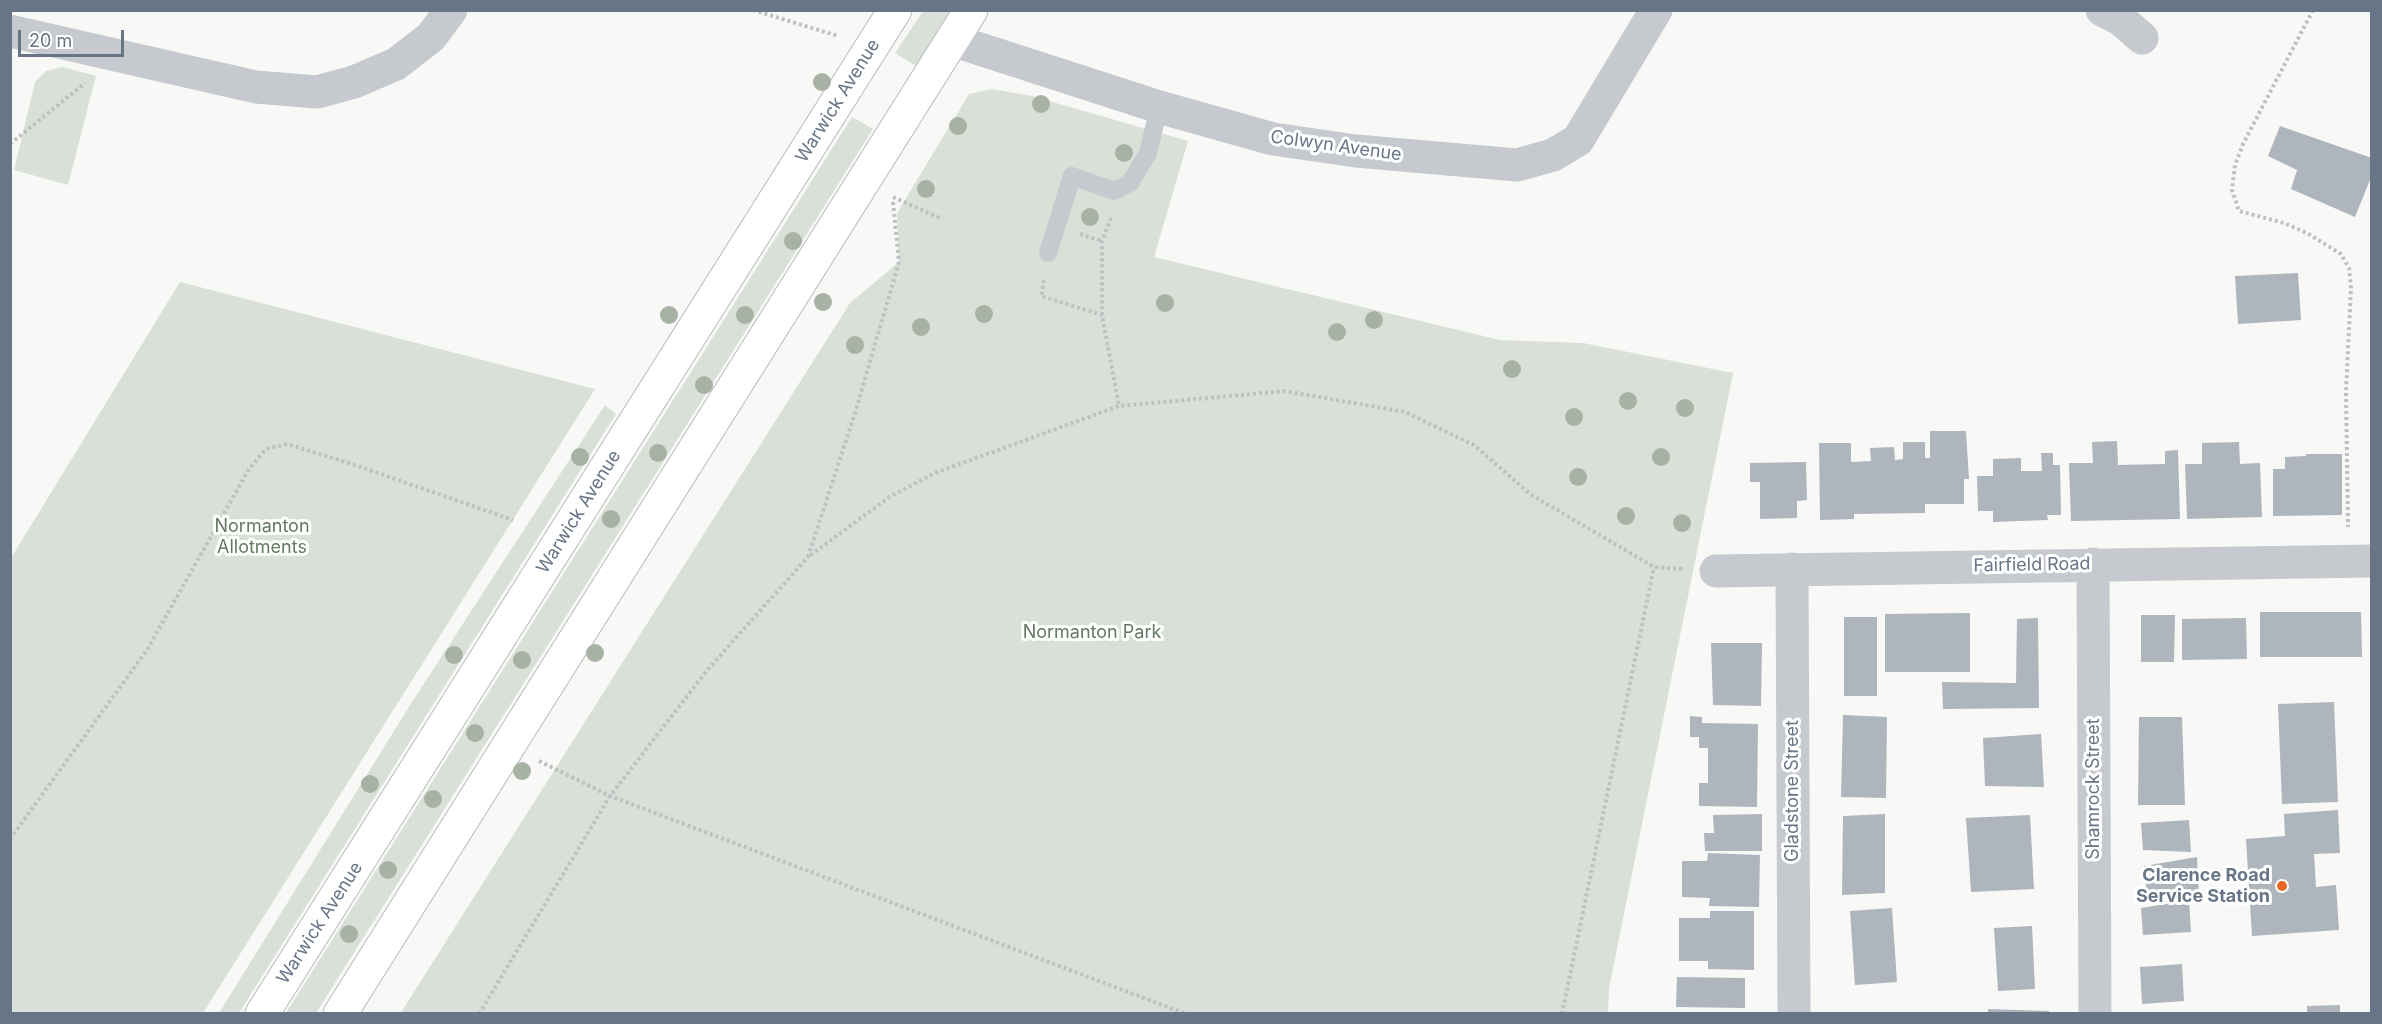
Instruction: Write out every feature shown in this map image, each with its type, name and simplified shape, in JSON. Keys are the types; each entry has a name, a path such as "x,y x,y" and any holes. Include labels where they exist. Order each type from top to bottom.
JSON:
{"highway":[{"name":"Warwick Avenue","path":"262,1014 895,10"},
{"path":"340,1014 971,10"}],"street":[{"path":"12,40 118,56 256,87 317,92 354,82 396,64 431,37 451,10"},
{"name":"Colwyn Avenue","path":"952,40 1159,107 1273,139 1388,154 1517,165 1553,155 1578,140 1656,10"},
{"name":"Fairfield Road","path":"1716,571 2360,561"},
{"name":"Shamrock Street","path":"2093,564 2095,1014"},
{"name":"Gladstone Street","path":"1792,569 1794,1014"}],"lane":[{"path":"1048,253 1072,176 1107,190 1123,188 1140,170 1148,153 1159,107"}],"path":[{"path":"753,10 838,36 867,54"},
{"path":"2313,10 2235,165 2232,190 2239,211 2284,223 2307,233 2341,254 2349,268 2351,288 2346,391 2360,561"},
{"path":"10,144 118,56"},
{"path":"1119,406 1102,315 1102,241 1123,188"},
{"path":"808,557 855,413 899,262 893,197 940,218"},
{"path":"1048,253 1041,296 1102,315"},
{"path":"479,1014 610,796 709,668 808,557 891,496 935,473 1119,406 1285,391 1406,412 1474,445 1530,494 1654,567 1562,1014"},
{"path":"10,838 141,659 249,469 266,449 287,444 513,520"},
{"path":"509,746 610,796 1186,1014"}],"green space":[{"path":"923,11 950,11 916,66 895,53"},
{"path":"63,67 96,76 68,185 14,170 35,82 46,71"},
{"name":"Normanton Park","path":"992,89 1032,96 1188,141 1154,257 1500,340 1583,343 1733,373 1609,988 1608,1013 400,1014 850,303 899,262 897,213 969,94"},
{"path":"852,117 873,129 316,1013 286,1013"},
{"name":"Normanton Allotments","path":"180,282 595,389 203,1013 11,1013 11,558"},
{"path":"605,405 616,414 239,1013 219,1013 412,702"}],"building":[{"path":"2280,126 2372,158 2372,175 2355,217 2291,189 2297,170 2268,156"},
{"path":"2298,273 2301,320 2238,324 2235,276"},
{"path":"1930,431 1966,431 1969,479 1964,479 1964,504 1925,504 1925,513 1854,514 1854,519 1820,520 1819,443 1851,443 1851,462 1871,461 1870,448 1894,447 1895,460 1903,459 1903,442 1925,442 1925,458 1930,458"},
{"path":"2117,441 2118,465 2165,464 2165,451 2178,450 2180,519 2071,521 2069,463 2093,463 2092,442"},
{"path":"2239,442 2240,464 2260,463 2262,517 2187,519 2185,464 2202,464 2202,443"},
{"path":"2041,453 2053,453 2053,465 2060,465 2061,515 2047,515 2048,520 1993,522 1993,511 1978,511 1977,476 1993,476 1993,459 2021,458 2021,471 2042,471"},
{"path":"2306,454 2342,454 2342,515 2273,516 2273,469 2285,469 2285,457 2306,456"},
{"path":"1806,462 1807,500 1797,501 1797,518 1760,519 1760,482 1750,482 1750,463"},
{"path":"2260,612 2361,612 2362,657 2260,657"},
{"path":"1970,613 1970,672 1885,672 1885,614"},
{"path":"2141,615 2175,615 2174,662 2141,662"},
{"path":"1844,617 1877,617 1877,696 1844,696"},
{"path":"2038,618 2039,708 1943,709 1942,682 2016,683 2017,619"},
{"path":"2246,618 2247,659 2182,660 2182,619"},
{"path":"1711,643 1762,643 1761,706 1713,705"},
{"path":"2334,702 2338,802 2282,804 2278,704"},
{"path":"1843,715 1887,717 1886,798 1841,797"},
{"path":"1690,716 1702,717 1702,723 1758,724 1757,807 1699,806 1699,783 1708,783 1708,748 1699,748 1699,737 1690,737"},
{"path":"2139,717 2182,717 2185,805 2138,805"},
{"path":"2041,734 2044,787 1985,786 1983,738"},
{"name":"Clarence Road Service Station","path":"2338,810 2340,853 2314,854 2316,887 2336,885 2339,930 2252,936 2246,839 2285,836 2284,814"},
{"path":"1762,814 1762,851 1705,851 1704,833 1714,833 1713,815"},
{"path":"1885,814 1885,893 1842,895 1843,816"},
{"path":"2030,815 2034,889 1971,892 1966,818"},
{"path":"2189,820 2191,852 2143,850 2141,823"},
{"path":"1708,853 1760,855 1759,907 1709,906 1710,898 1682,897 1682,861 1707,861"},
{"path":"2197,857 2199,894 2147,897 2144,866"},
{"path":"2189,900 2191,932 2143,935 2141,908"},
{"path":"1892,908 1897,982 1855,985 1850,911"},
{"path":"1710,911 1754,911 1754,970 1708,969 1708,961 1679,961 1679,918 1710,918"},
{"path":"2032,926 2035,989 1998,991 1994,928"},
{"path":"2182,964 2184,1001 2142,1004 2140,967"},
{"path":"1677,977 1745,978 1745,1008 1676,1007"},
{"path":"2340,1005 2340,1014 2307,1014 2307,1006"},
{"path":"1988,1009 2049,1011 2049,1014 1988,1014"}],"place":[{"name":"Clarence Road Service Station","path":"2282,886"}]}
